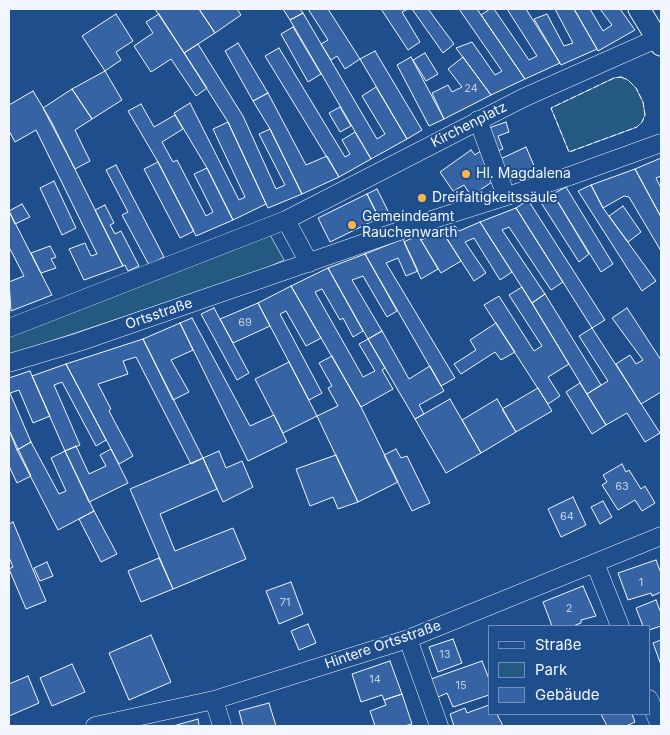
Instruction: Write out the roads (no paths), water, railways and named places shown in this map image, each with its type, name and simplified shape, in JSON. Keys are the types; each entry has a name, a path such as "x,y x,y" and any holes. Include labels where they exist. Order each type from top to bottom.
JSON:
{"main road":[{"path":"640,9 659,42"}],"street":[{"name":"Kirchenplatz","path":"286,220 523,98 659,42"},
{"path":"478,120 506,196"},
{"path":"9,328 286,220 309,263 428,221 567,178 661,143"},
{"name":"Ortsstraße","path":"9,363 79,342 309,263"},
{"name":"Hintere Ortsstraße","path":"95,726 214,700 408,639 661,536"},
{"path":"595,563 620,625"},
{"path":"408,639 439,726"},
{"path":"214,700 222,726"},
{"path":"650,701 660,726"}],"place":[{"name":"Hl. Magdalena","path":"466,174"},
{"name":"Dreifaltigkeitssäule","path":"422,198"},
{"name":"Gemeindeamt Rauchenwarth","path":"352,225"}]}
